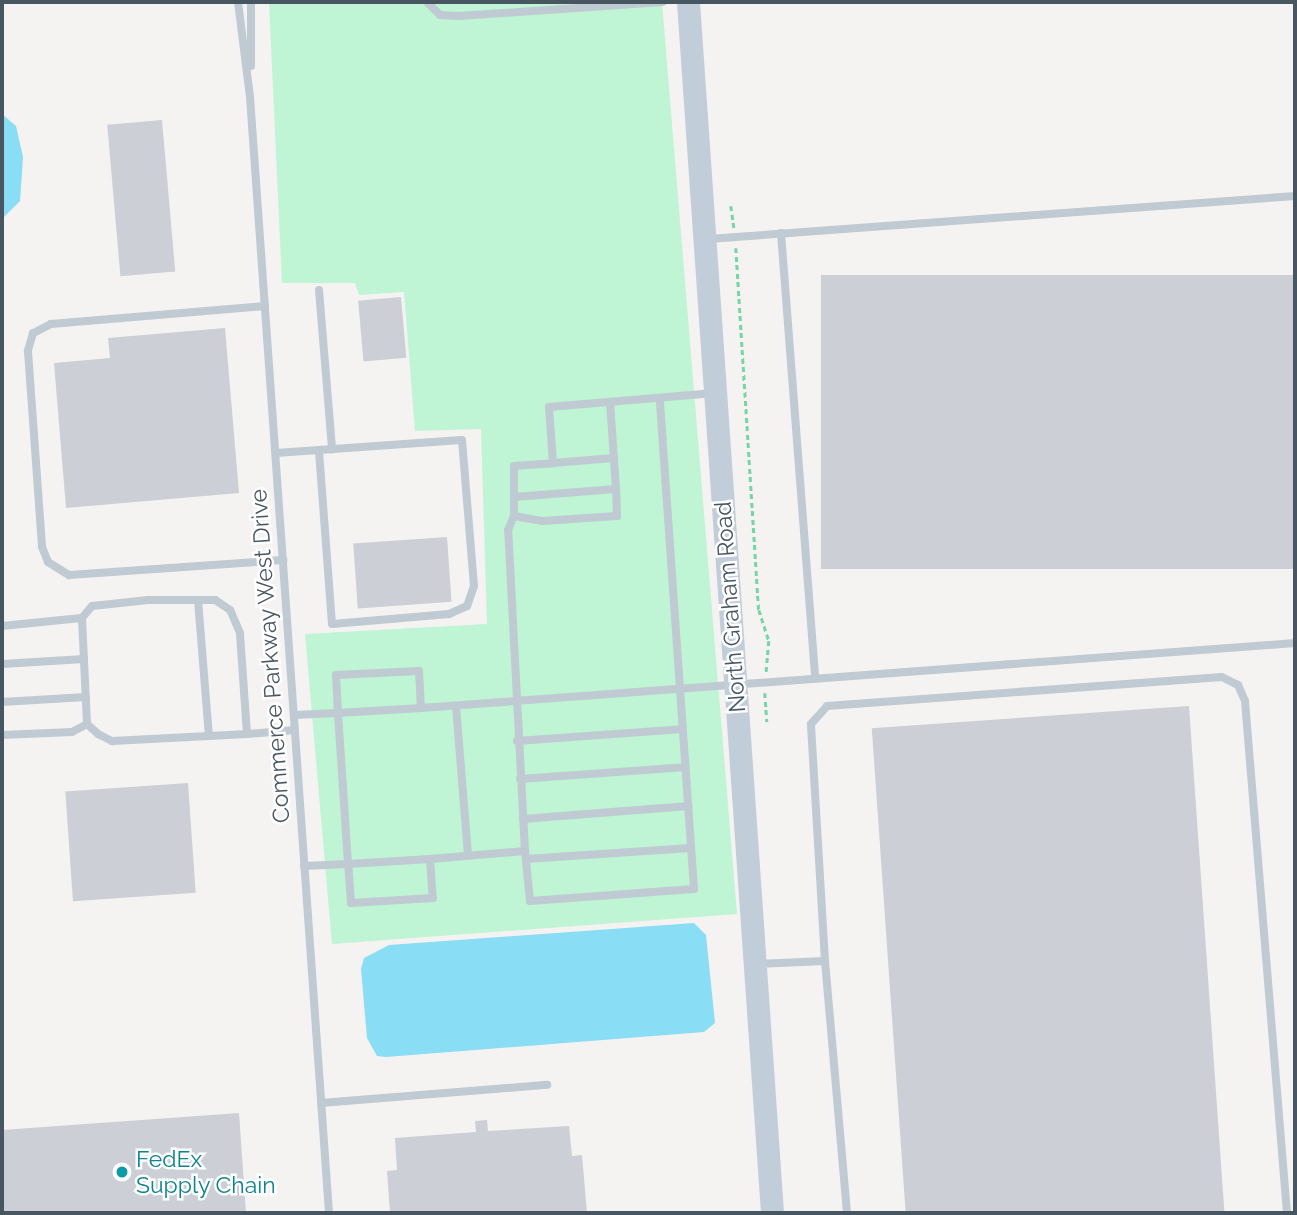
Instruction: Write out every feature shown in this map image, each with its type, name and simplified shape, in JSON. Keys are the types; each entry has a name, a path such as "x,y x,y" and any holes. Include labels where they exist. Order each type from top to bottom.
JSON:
{"street":[{"name":"North Graham Road","path":"688,2 772,1213"}],"lane":[{"name":"Commerce Parkway West Drive","path":"238,2 250,97 330,1213"},
{"name":"Commerce Parkway West Drive","path":"250,97 251,2"},
{"path":"427,2 440,15 459,16 663,2"},
{"path":"705,239 1295,196"},
{"path":"781,233 815,679"},
{"path":"319,290 332,449"},
{"path":"265,306 51,324 33,333 28,351 42,547 48,562 69,575 283,560"},
{"path":"553,463 549,407 715,393"},
{"path":"614,458 514,467 514,516 508,530 517,741 530,901 694,888 660,398"},
{"path":"514,516 542,521 617,516 610,402"},
{"path":"276,453 462,440 474,586 467,606 449,614 332,624 319,450"},
{"path":"514,497 616,489"},
{"path":"198,600 209,736"},
{"path":"87,724 82,618 92,606 116,602 215,600 237,622 247,734"},
{"path":"2,626 82,618"},
{"path":"294,715 515,702 1295,643"},
{"path":"2,664 84,659"},
{"path":"421,708 419,671 336,676 351,903 432,898 430,859"},
{"path":"847,1213 825,961 811,723 827,706 1222,677 1238,685 1245,701 1287,1213"},
{"path":"2,702 86,697"},
{"path":"456,706 468,855"},
{"path":"87,724 112,741 295,730"},
{"path":"2,735 72,732 87,724"},
{"path":"517,741 683,729"},
{"path":"520,779 686,767"},
{"path":"523,819 688,807"},
{"path":"304,866 468,855 691,848"},
{"path":"755,964 825,961"},
{"path":"321,1103 547,1085"}],"path":[{"path":"731,206 760,610 769,641 765,683 767,722"}],"green space":[{"path":"269,2 662,2 737,914 332,944 305,634 487,624 481,429 415,431 404,292 359,295 355,283 282,283"}],"water":[{"path":"2,114 16,126 23,157 20,201 2,219"},
{"path":"694,923 706,935 715,1023 704,1032 386,1057 377,1056 367,1038 361,969 364,958 389,945"}],"building":[{"path":"162,120 175,271 120,276 107,125"},
{"path":"821,275 1295,275 1295,569 821,569"},
{"path":"401,297 406,358 363,362 358,301"},
{"path":"225,328 239,493 66,508 54,363 110,358 108,338"},
{"path":"447,537 452,602 358,608 353,544"},
{"path":"1189,706 1224,1213 906,1213 872,728"},
{"path":"188,783 196,893 73,901 65,792"},
{"name":"FedEx Supply Chain","path":"239,1113 246,1213 2,1213 2,1130"},
{"path":"487,1120 488,1131 569,1126 572,1156 582,1155 587,1213 390,1213 387,1171 397,1170 395,1138 476,1132 475,1121"}],"place":[{"name":"FedEx Supply Chain","path":"122,1172"}]}
